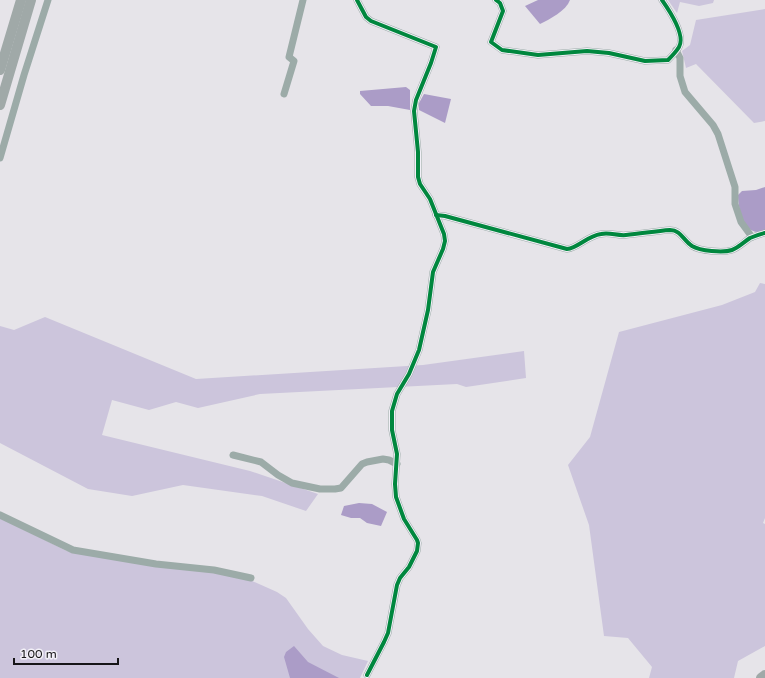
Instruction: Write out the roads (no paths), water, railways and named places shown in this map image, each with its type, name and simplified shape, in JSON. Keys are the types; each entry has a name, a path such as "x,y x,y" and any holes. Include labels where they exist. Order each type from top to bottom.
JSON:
{"highway":[{"path":"0,70 21,0"},
{"path":"0,105 31,0"},
{"path":"761,678 765,675"}],"street":[{"path":"0,158 48,0"},
{"path":"284,94 294,61 289,57 303,0"},
{"path":"357,0 366,17 371,21 436,47 416,100 414,111 418,152 418,177 420,184 430,199 444,234 444,245 434,272 428,310 419,350 409,374 397,394 392,411 392,430 397,454 395,484 396,497 404,519 417,540 418,547 409,567 400,578 397,585 388,633 367,674"},
{"path":"496,0 500,3 503,11 491,42 502,50 538,55 587,51 609,52 645,61 668,60 680,45 680,35 671,13 662,0"},
{"path":"676,50 680,58 680,76 685,92 713,125 718,134 735,187 735,204 741,222 752,237"},
{"path":"436,215 445,216 566,249 573,248 592,236 607,233 624,235 674,230 692,246 711,251 732,250 752,237 765,233"},
{"path":"233,455 261,462 278,475 292,483 320,489 341,488 362,464 367,462 383,459 397,464"},
{"path":"0,515 73,550 156,564 214,570 251,578"}]}
